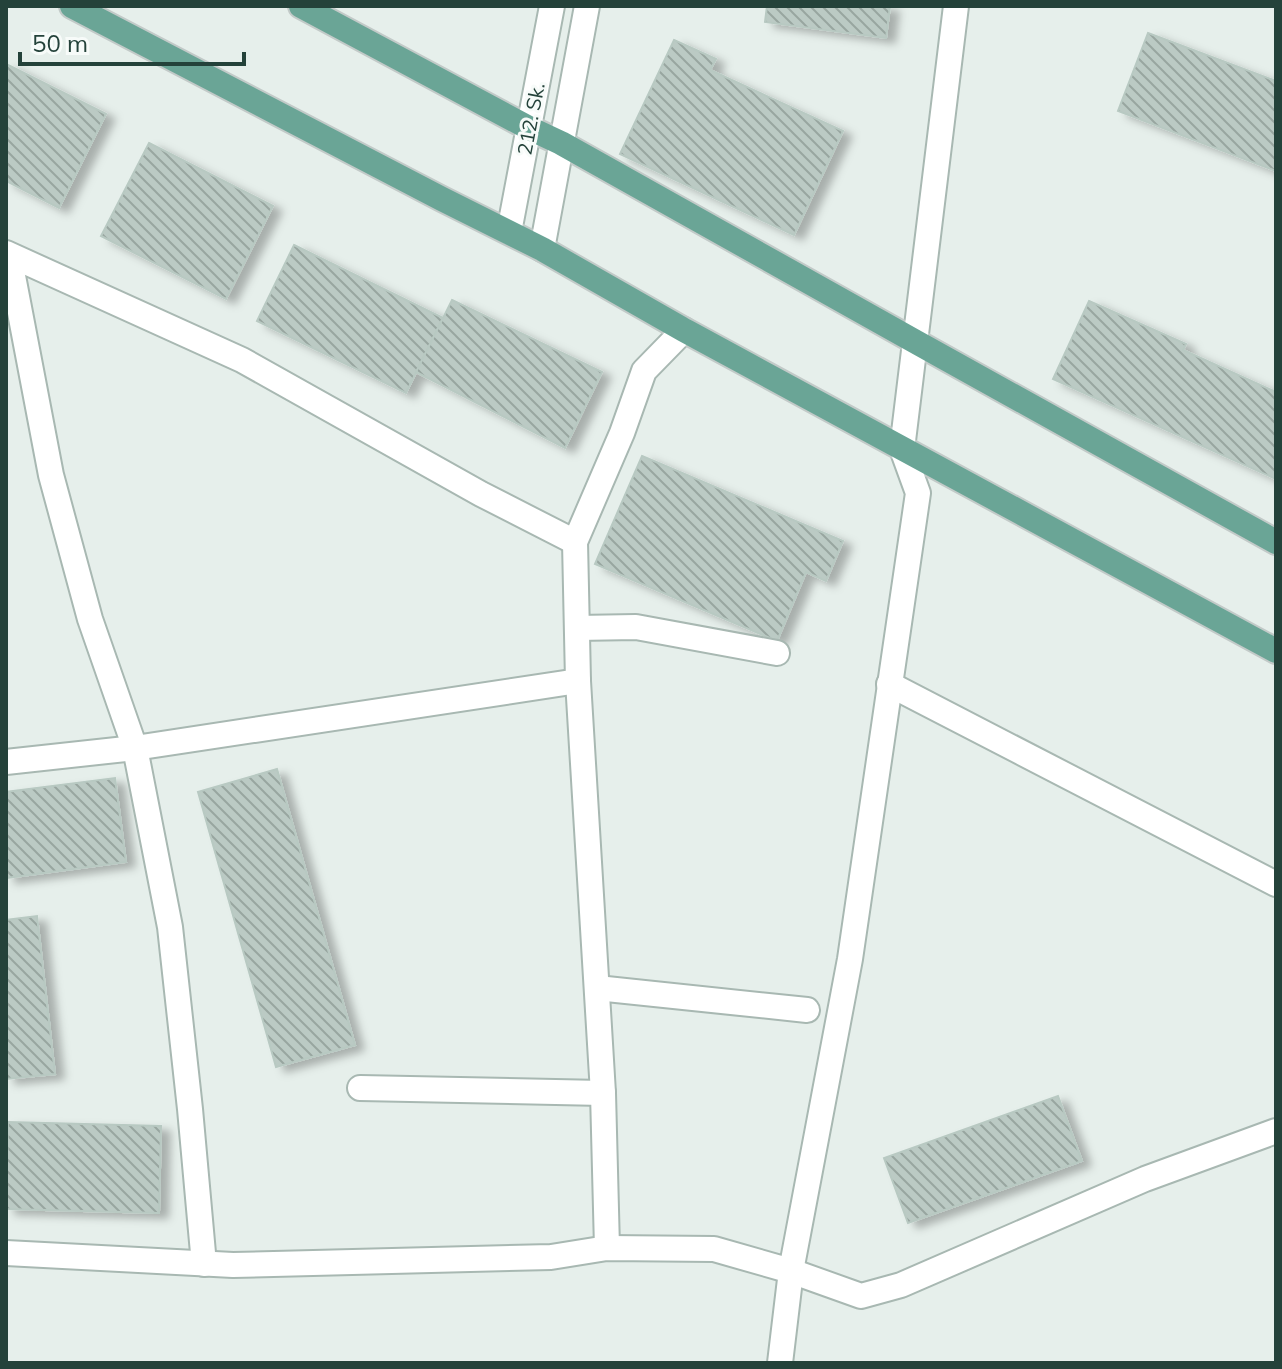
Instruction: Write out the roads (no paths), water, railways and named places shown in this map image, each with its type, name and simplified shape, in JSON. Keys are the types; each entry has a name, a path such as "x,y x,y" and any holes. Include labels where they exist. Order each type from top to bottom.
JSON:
{"main road":[{"path":"72,6 542,249 684,330 1276,651"},
{"path":"301,6 561,143 1276,542"}],"street":[{"name":"212. Sk.","path":"509,232 552,6"},
{"path":"542,249 587,6"},
{"path":"780,1363 791,1271 850,959 918,493 902,449 956,6"},
{"path":"8,254 242,360 481,494 575,542"},
{"path":"8,254 51,475 90,619 135,748 170,927 204,1264"},
{"path":"607,1248 603,1093 578,681 575,542 622,433 644,371 684,330"},
{"path":"577,628 636,627 777,653"},
{"path":"6,762 135,748 578,681"},
{"path":"889,684 1276,884"},
{"path":"597,988 807,1010"},
{"path":"360,1088 603,1093"},
{"path":"6,1253 204,1264 551,1257 607,1248 714,1249 791,1271 861,1296 901,1285 1145,1179 1276,1131"}]}
